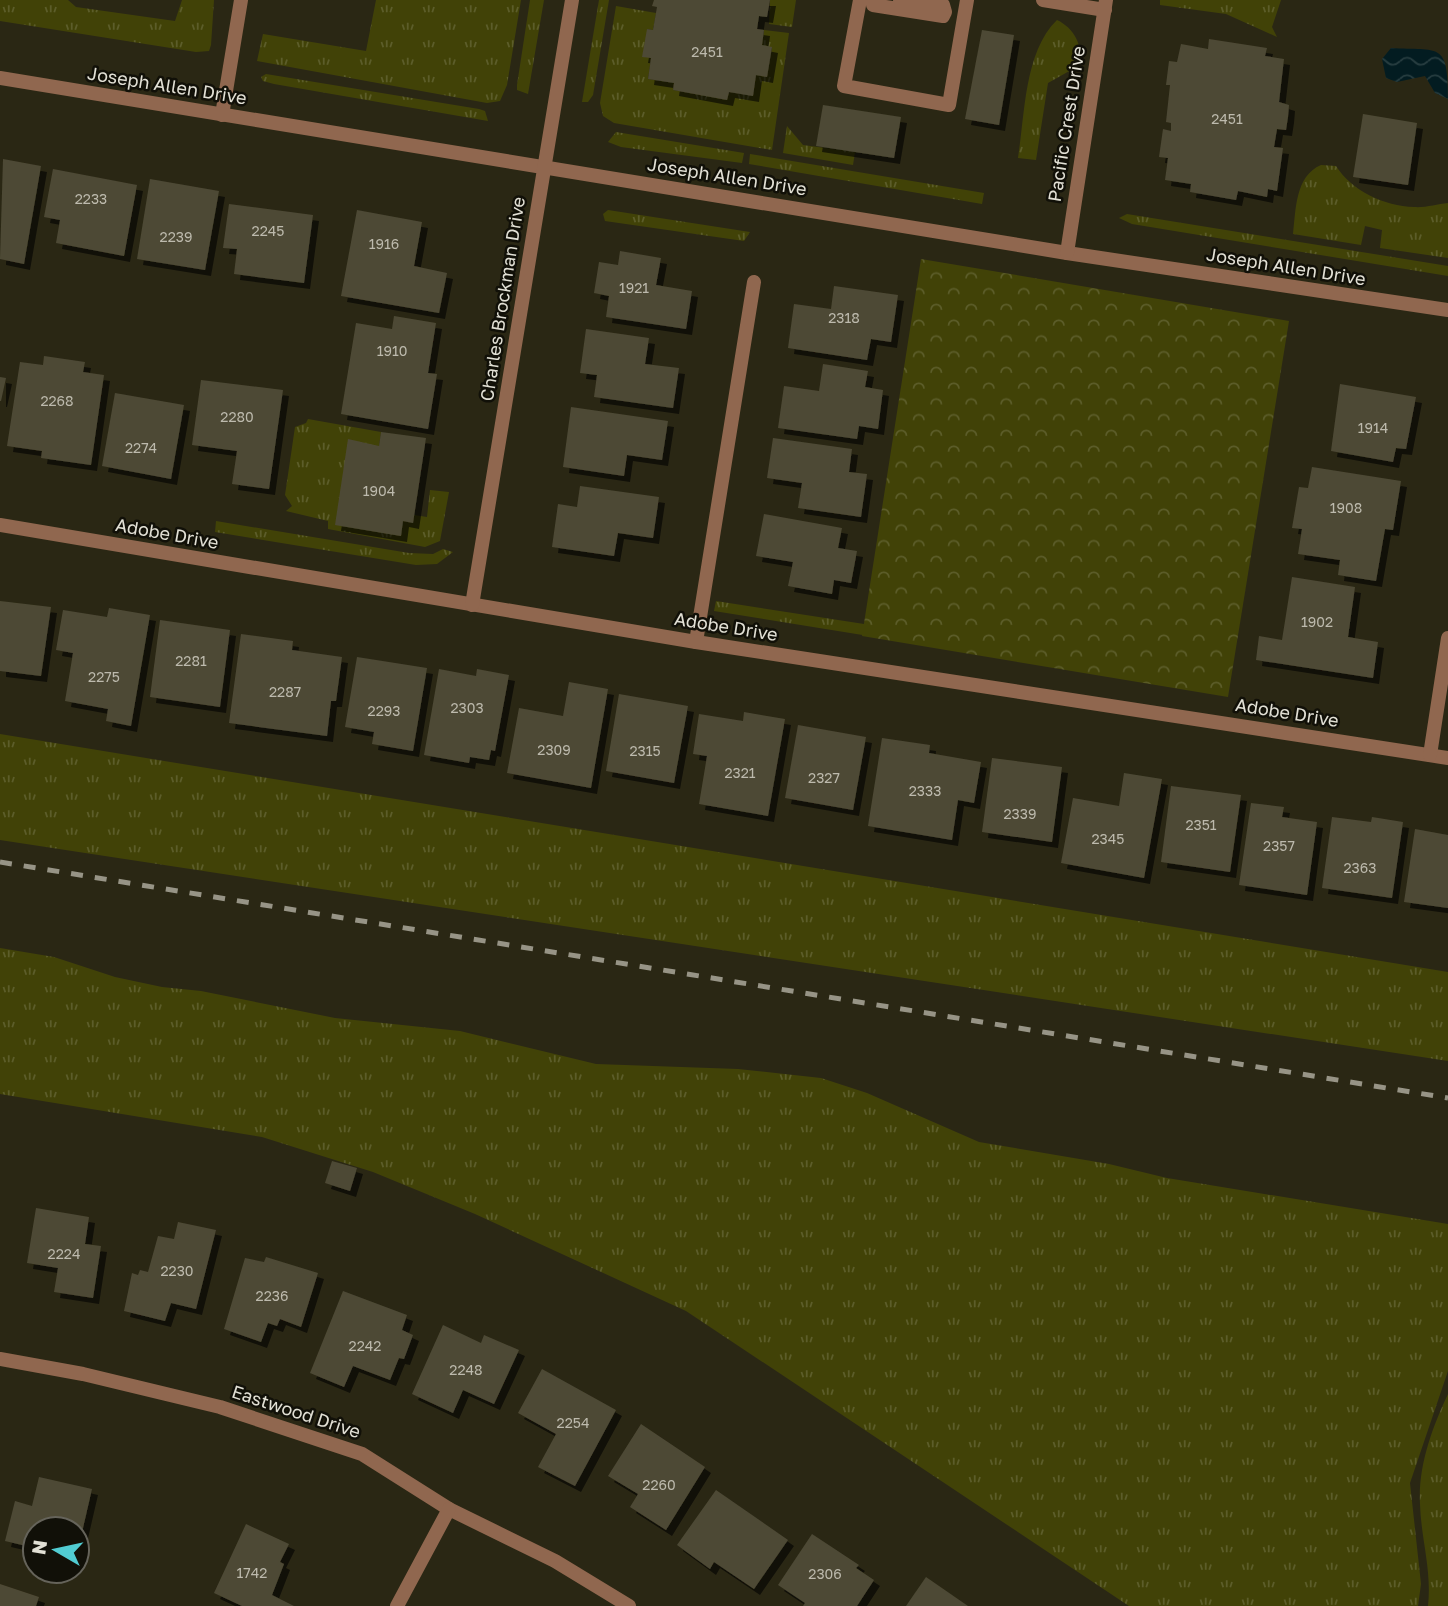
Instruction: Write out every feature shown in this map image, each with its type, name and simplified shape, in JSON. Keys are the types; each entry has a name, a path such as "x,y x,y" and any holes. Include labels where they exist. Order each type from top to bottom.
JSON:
{"street":[{"path":"222,115 241,0"},
{"name":"Charles Brockman Drive","path":"472,605 572,0"},
{"path":"860,0 844,86 949,105 967,0"},
{"path":"873,0 873,5 943,16 945,12 943,5 900,0"},
{"path":"1043,0 1106,5"},
{"name":"Pacific Crest Drive","path":"1067,253 1106,5"},
{"name":"Joseph Allen Drive","path":"0,78 1067,253 1448,310"},
{"path":"696,642 754,282"},
{"name":"Adobe Drive","path":"0,525 696,642 1448,758"},
{"path":"1430,755 1448,638"},
{"name":"Eastwood Drive","path":"0,1359 83,1374 220,1407 362,1454 449,1509 555,1561 629,1606"},
{"path":"397,1606 449,1509"}],"green space":[{"path":"0,0 68,0 76,7 175,21 182,0 214,0 211,45 209,51 196,52 0,21"},
{"path":"376,0 521,0 507,85 500,101 487,103 257,61 263,34 366,51"},
{"path":"530,0 544,0 528,94 517,90 517,85"},
{"path":"599,0 609,0 593,95 588,102 582,102"},
{"path":"770,0 796,0 792,27 769,24"},
{"path":"1160,0 1281,0 1272,27 1277,37 1226,14 1160,5"},
{"path":"616,6 656,13 653,30 647,29 651,58 648,79 674,83 673,90 726,99 729,92 753,96 756,75 767,76 772,48 762,45 764,30 789,33 772,150 614,123 603,116 600,103"},
{"path":"1057,20 1073,32 1079,44 1080,65 1048,83 1036,160 1018,158 1032,66 1046,33"},
{"path":"266,74 479,109 485,111 488,121 274,84 263,81 261,77"},
{"path":"787,126 803,145 855,152 853,165 783,153"},
{"path":"616,132 744,153 742,163 621,147 608,142"},
{"path":"750,154 984,193 982,204 749,164"},
{"path":"1321,165 1336,166 1360,190 1391,204 1418,207 1448,203 1448,258 1380,248 1382,230 1365,226 1361,245 1293,234 1296,205 1302,185 1312,170"},
{"path":"608,210 750,232 744,241 605,221 603,214"},
{"path":"1127,214 1448,266 1448,276 1132,224 1119,218"},
{"path":"921,259 1289,321 1228,697 862,636"},
{"path":"308,419 381,432 379,446 401,536 403,521 413,523 414,515 427,517 430,490 449,492 440,541 425,547 328,529 328,521 286,511 292,506 285,495 295,427 306,423"},
{"path":"216,521 409,553 433,554 443,549 453,552 437,564 416,565 215,532"},
{"path":"716,601 877,626 875,637 714,611"},
{"path":"0,734 1448,972 1448,1061 0,840"},
{"path":"0,948 54,957 115,977 162,987 201,991 335,1018 460,1031 596,1064 738,1069 821,1078 867,1093 979,1142 1109,1164 1167,1178 1448,1224 1448,1371 1410,1483 1421,1584 1418,1606 1129,1606 686,1311 475,1214 373,1172 262,1137 0,1094"},
{"path":"1448,1394 1448,1606 1428,1606 1429,1580 1420,1504 1421,1476 1432,1434"}],"water":[{"path":"1391,48 1431,50 1438,53 1446,67 1448,99 1435,93 1425,76 1397,82 1386,78 1382,59"}],"building":[{"path":"654,0 770,0 767,17 759,16 757,29 764,30 762,45 772,47 767,77 756,75 753,96 729,92 727,100 673,90 674,83 648,79 651,58 642,57 647,29 653,30 657,7 652,6"},
{"path":"982,30 1014,35 999,125 965,119"},
{"path":"1209,39 1267,48 1265,56 1284,59 1279,102 1289,105 1288,117 1286,130 1277,129 1274,147 1283,148 1277,191 1268,189 1267,197 1238,191 1236,200 1190,192 1191,184 1165,180 1168,158 1159,157 1163,129 1171,131 1171,123 1166,122 1170,85 1166,85 1169,61 1177,62 1181,44 1208,49"},
{"path":"823,105 901,117 894,158 816,146"},
{"path":"1363,114 1417,123 1408,185 1353,177"},
{"path":"3,159 41,166 24,264 0,259"},
{"path":"53,169 137,185 124,256 56,243 60,220 44,217"},
{"path":"150,179 219,191 205,270 137,259"},
{"path":"229,204 313,215 304,283 234,274 237,249 223,248"},
{"path":"357,210 422,222 414,266 447,273 439,313 341,296"},
{"path":"620,251 661,258 656,285 692,291 686,329 606,317 609,296 594,293 599,262 618,265"},
{"path":"834,286 898,295 891,342 871,339 867,360 788,348 794,304 831,309"},
{"path":"394,316 436,323 428,373 437,374 428,429 341,414 356,323 392,329"},
{"path":"586,329 649,338 645,364 679,368 673,408 594,397 597,375 580,373"},
{"path":"44,356 85,362 83,372 104,375 91,465 41,458 42,451 7,446 20,362 43,365"},
{"path":"823,364 868,371 865,387 883,390 878,429 859,426 857,439 778,428 784,386 819,391"},
{"path":"0,377 6,378 1,401 0,401"},
{"path":"201,380 283,390 269,489 232,484 237,451 192,445"},
{"path":"1340,384 1416,397 1406,449 1396,448 1393,462 1331,451"},
{"path":"115,393 184,405 171,479 102,466"},
{"path":"571,407 668,421 662,460 627,455 624,476 563,467"},
{"path":"381,432 426,438 413,523 403,521 401,536 335,525 348,439 379,446"},
{"path":"773,438 852,449 849,472 867,474 861,517 798,508 802,483 767,478"},
{"path":"1312,467 1401,481 1393,530 1385,529 1376,581 1338,575 1340,560 1298,554 1302,529 1292,528 1299,487 1308,488"},
{"path":"580,486 659,497 653,538 618,533 614,556 552,547 558,504 577,507"},
{"path":"764,514 842,528 838,548 857,551 851,583 834,580 832,594 788,586 793,562 756,556"},
{"path":"1292,577 1355,587 1348,637 1378,642 1373,678 1256,660 1259,636 1282,640"},
{"path":"0,601 51,607 41,676 0,671"},
{"path":"109,608 150,615 131,726 106,721 108,709 65,701 73,653 56,650 63,610 107,617"},
{"path":"160,620 230,630 220,707 150,697"},
{"path":"241,634 293,641 292,650 342,657 336,701 331,701 327,736 229,723"},
{"path":"357,657 427,668 413,751 372,744 374,732 345,727"},
{"path":"439,669 476,676 477,669 509,675 495,751 491,750 489,760 470,757 469,763 424,755"},
{"path":"569,682 608,689 591,788 507,773 519,708 563,716"},
{"path":"619,694 688,706 674,783 606,771"},
{"path":"744,712 785,719 768,816 699,804 707,756 693,754 699,714 743,721"},
{"path":"798,725 866,737 853,810 785,798"},
{"path":"882,738 930,745 929,753 981,762 974,803 958,800 952,840 868,826"},
{"path":"992,758 1062,767 1052,842 982,832"},
{"path":"1124,773 1162,779 1144,878 1061,863 1073,798 1119,806"},
{"path":"1171,786 1241,795 1230,872 1161,862"},
{"path":"1251,803 1284,807 1282,817 1317,822 1307,895 1239,885"},
{"path":"1332,817 1371,822 1372,817 1403,822 1392,898 1322,888"},
{"path":"1415,829 1448,835 1448,908 1404,902"},
{"path":"332,1161 357,1168 350,1191 325,1183"},
{"path":"36,1208 89,1217 85,1244 101,1246 93,1298 54,1292 58,1268 27,1263"},
{"path":"178,1222 216,1230 196,1309 171,1303 165,1321 124,1311 132,1273 138,1275 140,1270 148,1272 158,1236 174,1239"},
{"path":"266,1257 318,1273 301,1327 280,1319 277,1326 268,1323 261,1342 224,1329 245,1258 264,1262"},
{"path":"343,1291 407,1315 402,1330 413,1335 404,1359 399,1358 390,1380 353,1366 344,1387 310,1373"},
{"path":"443,1325 481,1343 484,1335 519,1350 494,1404 463,1390 453,1413 412,1394"},
{"path":"542,1369 616,1410 575,1486 538,1467 556,1434 518,1413"},
{"path":"641,1424 705,1467 666,1530 630,1507 638,1494 608,1476"},
{"path":"39,1477 92,1489 86,1515 21,1515 21,1545 5,1541 15,1501 32,1506"},
{"path":"716,1490 788,1540 754,1589 714,1562 710,1569 677,1545"},
{"path":"246,1524 289,1544 280,1562 284,1564 272,1595 294,1606 242,1606 214,1593"},
{"path":"812,1534 859,1565 856,1568 874,1580 857,1606 803,1606 805,1603 778,1585"},
{"path":"926,1577 968,1606 906,1606"},
{"path":"0,1584 39,1597 36,1606 0,1606"}],"railway":[{"path":"0,862 1448,1098"}]}
